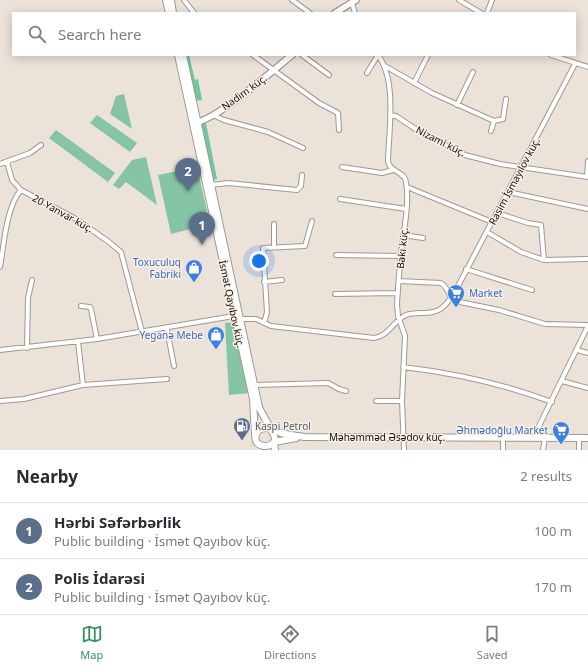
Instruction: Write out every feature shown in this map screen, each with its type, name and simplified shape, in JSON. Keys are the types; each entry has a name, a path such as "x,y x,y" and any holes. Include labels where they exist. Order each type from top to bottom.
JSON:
{"main road":[{"path":"166,0 169,12"},
{"path":"171,0 174,12"},
{"path":"344,0 344,7"},
{"path":"336,12 354,1"},
{"name":"İsmət Qayıbov küç.","path":"178,56 211,185 253,399 256,440 261,450"},
{"name":"İsmət Qayıbov küç.","path":"183,56 195,123 237,318 255,385 259,407 271,430"},
{"name":"Nadim küç.","path":"195,123 212,115 291,56"},
{"path":"265,428 305,437 274,442 270,446 264,448 256,440 260,430 265,428"},
{"path":"271,430 275,437 274,450"},
{"name":"Məhəmməd Əsədov küç.","path":"305,437 588,438"}],"street":[{"path":"184,0 193,12"},
{"path":"292,0 309,12"},
{"path":"460,0 479,12"},
{"path":"487,12 492,0"},
{"path":"354,1 355,12"},
{"path":"254,56 318,103 338,113 339,130"},
{"path":"303,56 329,75"},
{"path":"367,73 377,56"},
{"path":"379,56 385,66 390,115 388,161 393,170 404,177 407,187 492,222"},
{"path":"414,83 428,56"},
{"path":"554,56 588,68"},
{"name":"Rasim İsmayılov küç.","path":"450,298 487,232 575,64"},
{"path":"385,66 457,105 494,121 503,119 506,99"},
{"path":"457,105 473,72"},
{"path":"212,115 224,120 268,132 303,148"},
{"name":"Nizami küç.","path":"390,115 396,116 417,130 465,155 500,164 588,177"},
{"path":"491,131 494,121"},
{"path":"0,164 30,153 41,145"},
{"path":"588,161 588,177"},
{"name":"20 Yanvar küç.","path":"7,162 12,180 21,190 76,219 118,248 121,252 142,332"},
{"path":"342,167 382,173 393,170"},
{"path":"211,185 228,183 297,190 301,186 302,175"},
{"name":"Bakı küç.","path":"404,450 402,401 405,336 399,319 398,293 407,187"},
{"path":"0,266 10,214 15,198 21,190"},
{"path":"508,192 588,209"},
{"path":"340,199 406,209"},
{"path":"497,213 528,223 541,225 544,260"},
{"path":"264,323 267,312 262,251 266,247 274,246 305,246 312,221"},
{"path":"274,224 274,246"},
{"path":"487,232 521,252 544,260 588,259"},
{"path":"403,235 423,238"},
{"path":"336,255 400,256"},
{"path":"466,269 532,290"},
{"path":"27,348 28,298 32,280"},
{"path":"264,282 282,280"},
{"path":"399,281 441,283 445,286 450,298 545,324 588,326 539,426 536,438"},
{"path":"335,294 398,293"},
{"name":"İsmət Qayıbov küç.","path":"237,318 254,318 271,326 304,331 374,338 380,337 387,333 399,319 413,313 438,311 450,298"},
{"path":"81,306 90,307 92,309 97,339"},
{"path":"0,350 78,342 237,318"},
{"path":"167,329 174,366"},
{"path":"78,342 83,385"},
{"path":"576,350 588,352"},
{"path":"403,367 455,374 532,394 552,402"},
{"path":"0,402 24,399 83,385 168,379"},
{"path":"562,381 588,388"},
{"path":"255,385 324,383 346,391"},
{"path":"376,401 402,401"},
{"path":"503,437 503,449"},
{"path":"543,450 545,438"},
{"path":"579,438 579,450"}],"green space":[{"path":"185,56 189,56 195,80 198,79 202,100 195,101"},
{"path":"124,94 132,129 110,114 116,96"},
{"path":"97,115 137,143 130,152 90,123"},
{"path":"206,123 217,179 213,180 201,125"},
{"path":"56,130 115,173 108,182 49,138"},
{"path":"146,157 157,205 126,182 119,189 113,185 132,160"},
{"path":"197,167 210,224 171,234 158,175"},
{"path":"234,322 249,393 229,395 225,323"}],"place":[{"name":"Polis İdarəsi","path":"188,191"},
{"name":"Hərbi Səfərbərlik","path":"202,245"},
{"name":"Toxuculuq Fabriki","path":"194,283"},
{"name":"Market","path":"456,308"},
{"name":"Yeganə Mebe","path":"216,350"},
{"name":"Kaspi Petrol","path":"242,441"},
{"name":"Əhmədoğlu Market","path":"561,445"}]}
